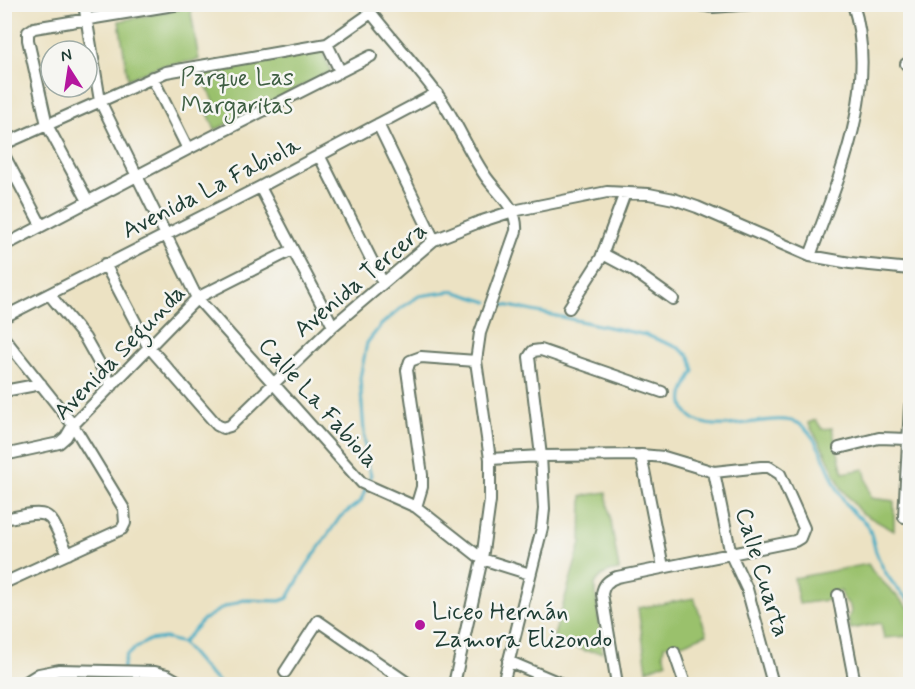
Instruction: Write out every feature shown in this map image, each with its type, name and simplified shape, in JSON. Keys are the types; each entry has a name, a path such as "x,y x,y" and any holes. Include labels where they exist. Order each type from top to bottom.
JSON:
{"street":[{"name":"Calle La Fabiola","path":"84,4 100,101 197,298 362,483 416,507 482,559"},
{"path":"88,201 47,125 28,32 34,28 180,4"},
{"path":"692,4 713,7 752,4"},
{"path":"810,256 848,151 858,107 861,41 859,22 853,4"},
{"path":"4,144 166,72 327,44 368,9 437,93 487,178 513,211 517,220 516,231 486,310 476,361 490,459 490,501 482,559 454,684"},
{"path":"327,44 340,71"},
{"path":"4,244 371,56"},
{"path":"152,77 188,149"},
{"name":"Avenida La Fabiola","path":"4,317 260,187 437,93"},
{"path":"378,124 434,240"},
{"path":"4,155 41,225"},
{"path":"319,155 383,283"},
{"path":"260,187 333,326"},
{"name":"Avenida Tercera","path":"148,346 217,425 223,428 230,426 333,326 434,240 513,211 607,192 674,199 810,256 850,263 910,268"},
{"path":"569,308 603,254 625,193"},
{"name":"Avenida Segunda","path":"4,454 59,443 66,437 73,425 148,346 197,298 292,250"},
{"path":"603,254 631,269 673,299"},
{"path":"105,264 148,346"},
{"path":"50,294 85,338 112,386"},
{"path":"4,338 73,425 124,509 126,523 122,529 4,583"},
{"path":"503,684 542,528 544,509 541,456 529,357 533,351 542,350 662,392"},
{"path":"416,507 422,487 422,475 407,370 410,361 421,357 476,361"},
{"path":"4,391 41,384"},
{"path":"904,518 910,406"},
{"path":"839,448 879,438 908,439"},
{"path":"490,459 641,455 664,457 714,472 761,467 775,470 780,474 804,528 803,534 795,541 617,577 606,583 602,594 617,684"},
{"path":"641,455 663,567"},
{"name":"Calle Cuarta","path":"714,472 731,555 747,589 773,684"},
{"path":"4,519 38,512 44,513 52,520 68,554"},
{"path":"482,559 530,574"},
{"path":"838,595 855,684"},
{"path":"285,672 318,621 409,684"},
{"path":"674,652 685,684"},
{"path":"508,661 562,684"},
{"path":"23,684 39,674 59,669 154,672 167,675 183,684"}],"green space":[{"path":"190,7 199,60 157,67 128,79 119,21"},
{"name":"Parque Las Margaritas","path":"322,50 331,71 215,130 206,108 215,103 199,71"},
{"path":"816,420 822,429 832,428 843,473 864,469 871,498 894,501 894,531 860,512 842,489 825,452 808,423"},
{"path":"606,492 619,570 605,574 595,584 602,652 586,651 553,639 581,543 582,496"},
{"path":"868,564 873,572 910,609 910,636 884,638 881,623 850,629 848,618 851,612 850,606 842,597 841,591 833,592 834,599 799,604 794,578"},
{"path":"694,598 707,634 682,644 678,641 664,646 663,654 667,662 647,670 638,608"}],"waterway":[{"path":"182,643 203,620 222,608 243,600 280,601 288,598 305,568 340,517 361,501 371,475 366,459 360,378 367,343 381,325 419,296 453,291 488,302"},
{"path":"495,303 646,335 679,348 690,357 694,371 683,394 683,405 690,416 701,423 730,425 777,420 801,425 813,437 846,503 868,526 881,565 893,584 910,601"},
{"path":"119,684 126,656 134,649 149,640 165,638 182,643"},
{"path":"182,643 208,673 221,684"}],"place":[{"name":"Liceo Hernán Zamora Elizondo","path":"420,625"}]}
